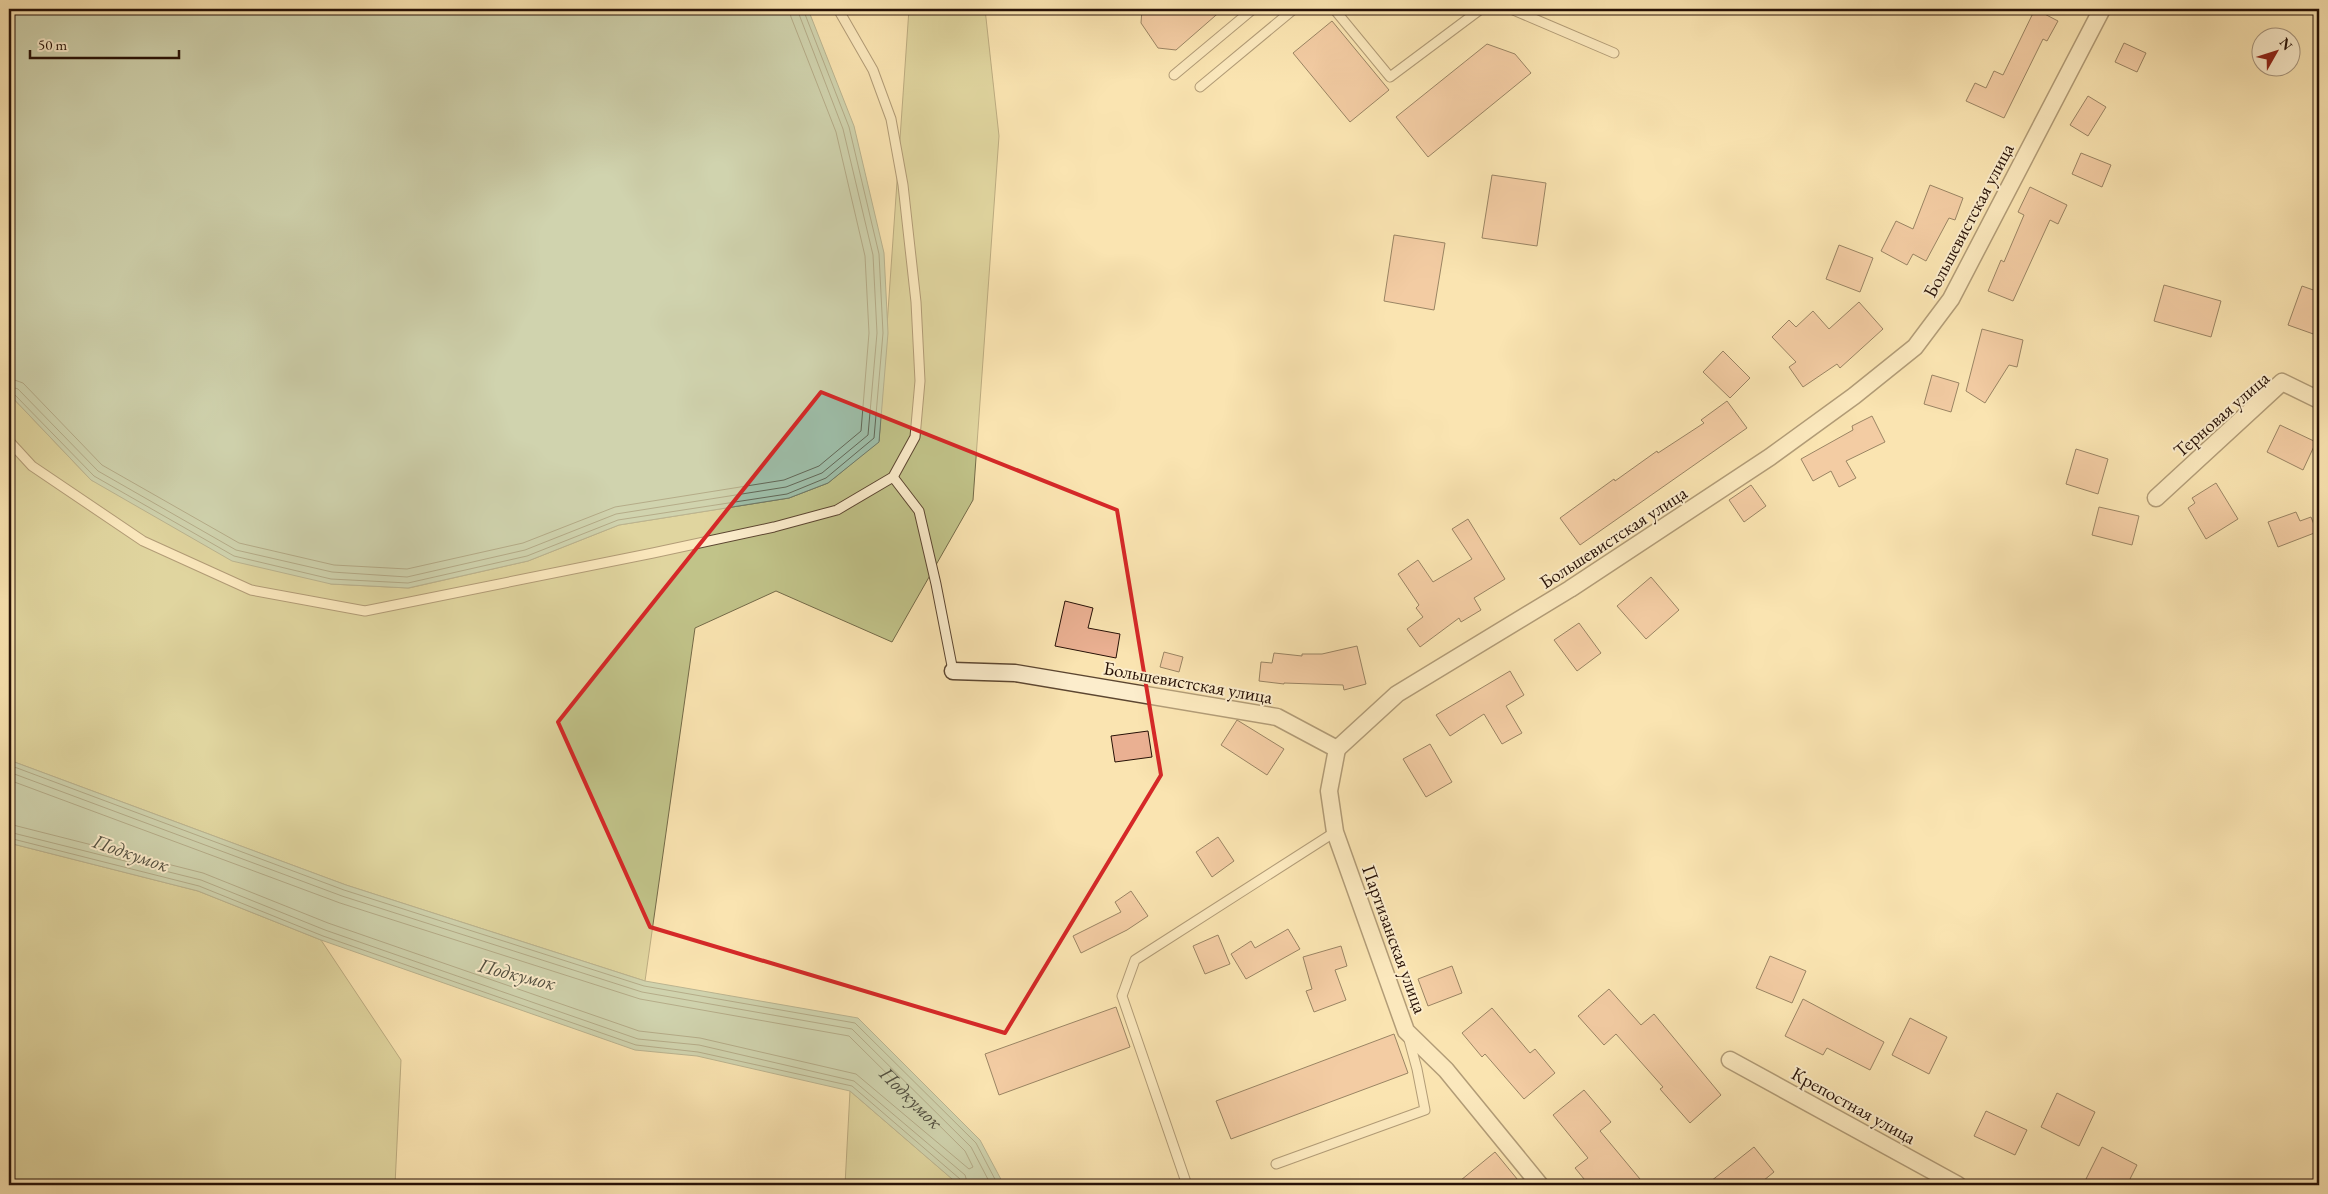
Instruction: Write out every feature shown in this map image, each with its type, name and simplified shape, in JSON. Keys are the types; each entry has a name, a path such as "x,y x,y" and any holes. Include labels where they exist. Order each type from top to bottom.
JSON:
{"street":[{"name":"Большевистская улица","path":"953,671 1015,673 1277,716 1337,749 1397,694 1570,589 1770,457 1854,396 1915,347 1951,299 2102,9"},
{"name":"Терновая улица","path":"2156,498 2282,382 2319,400"},
{"name":"Партизанская улица","path":"1337,749 1329,791 1335,832 1406,1031 1446,1070 1540,1185"},
{"name":"Крепостная улица","path":"1730,1060 1958,1185"}],"lane":[{"path":"9,441 32,466 144,541 251,590 365,611 644,555 774,527 837,510 893,477 915,437 920,381 916,302 903,185 892,120 873,70 838,9"},
{"path":"1174,75 1253,9"},
{"path":"1200,87 1294,9"},
{"path":"1334,9 1390,77 1481,9"},
{"path":"1511,9 1614,53"},
{"path":"893,477 919,511 953,671"},
{"path":"1187,1185 1122,996 1135,960 1335,832"},
{"path":"1276,1164 1425,1110 1417,1069 1406,1031"}],"highlighted area":[{"path":"821,392 1117,510 1161,775 1005,1033 650,927 558,722"}],"green space":[{"path":"909,9 985,9 999,136 973,500 892,642 776,591 695,628 645,981 346,885 9,760 9,394 91,480 331,584 409,588 528,561 619,525 789,498 828,483 879,441"},
{"path":"9,843 198,891 321,940 401,1060 395,1185 9,1185"},
{"path":"850,1091 958,1184 959,1185 845,1185"}],"water":[{"path":"9,9 808,9 854,126 884,253 888,333 879,442 828,483 789,498 619,525 528,561 408,588 331,584 232,561 91,480 9,394"},
{"name":"Подкумок","path":"9,760 346,885 645,981 858,1018 980,1140 1004,1185 959,1185 850,1091 697,1056 635,1050 321,940 198,891 9,843"}],"building":[{"path":"1142,9 1223,9 1176,50 1158,48 1141,23"},
{"path":"2035,9 2058,21 2047,41 2043,39 2004,118 1966,101 1975,83 1986,88 1994,71 2003,75"},
{"path":"1332,21 1389,90 1350,122 1293,53"},
{"path":"2124,43 2146,53 2137,72 2115,62"},
{"path":"1487,44 1515,54 1531,73 1428,157 1396,117"},
{"path":"2088,96 2106,107 2088,136 2070,125"},
{"path":"2081,153 2111,165 2102,187 2072,174"},
{"path":"1492,175 1546,183 1537,246 1482,238"},
{"path":"1930,185 1963,198 1955,220 1949,218 1926,261 1913,254 1907,265 1881,251 1896,221 1913,229"},
{"path":"2030,187 2067,205 2058,224 2050,220 2013,301 1988,291 2001,260 2004,262 2024,215 2018,212"},
{"path":"1394,235 1445,243 1434,310 1384,301"},
{"path":"1839,245 1873,258 1860,292 1826,279"},
{"path":"2164,285 2221,301 2211,337 2154,321"},
{"path":"2302,286 2319,292 2319,336 2288,325"},
{"path":"1859,302 1883,329 1840,368 1837,364 1803,387 1789,367 1796,362 1772,337 1789,320 1796,327 1813,311 1829,329"},
{"path":"1982,329 2023,340 2017,367 2009,365 1985,403 1966,391"},
{"path":"1723,351 1750,378 1730,398 1703,372"},
{"path":"1932,375 1959,383 1951,412 1924,404"},
{"path":"1727,401 1747,428 1580,545 1560,518 1614,479 1615,481 1657,451 1658,453 1704,423 1701,420"},
{"path":"1872,416 1885,442 1846,461 1856,478 1839,487 1831,471 1813,481 1801,459 1853,430 1852,426"},
{"path":"2280,425 2316,442 2303,470 2267,452"},
{"path":"2076,449 2108,459 2098,494 2066,484"},
{"path":"2216,483 2238,519 2206,539 2188,508 2195,503 2192,498"},
{"path":"1751,485 1766,506 1744,522 1729,500"},
{"path":"2099,507 2139,516 2132,545 2092,535"},
{"path":"2296,512 2300,521 2311,517 2317,532 2278,547 2268,522"},
{"path":"1468,519 1505,579 1474,598 1481,610 1461,622 1459,618 1420,647 1407,629 1423,617 1416,608 1419,605 1398,574 1418,560 1433,582 1472,559 1452,529"},
{"path":"1651,577 1679,610 1646,639 1617,606"},
{"path":"1065,601 1093,608 1088,628 1120,634 1116,658 1055,646"},
{"path":"1579,623 1601,653 1577,671 1554,640"},
{"path":"1357,646 1366,684 1344,690 1343,685 1284,684 1259,681 1261,662 1272,663 1274,653 1302,656 1302,654 1322,654"},
{"path":"1164,652 1183,657 1179,672 1160,667"},
{"path":"1510,671 1524,695 1506,706 1522,733 1502,744 1484,714 1450,736 1436,715"},
{"path":"1237,720 1284,749 1267,775 1221,745"},
{"path":"1148,731 1152,757 1115,762 1111,736"},
{"path":"1430,744 1452,782 1426,797 1403,759"},
{"path":"1218,837 1234,861 1212,877 1196,852"},
{"path":"1131,891 1148,916 1127,930 1081,953 1073,936 1121,912 1115,902"},
{"path":"1288,929 1300,949 1246,979 1231,954 1251,941 1255,948"},
{"path":"1218,935 1230,964 1205,974 1193,946"},
{"path":"1341,946 1347,966 1335,970 1346,1000 1314,1012 1306,991 1312,989 1303,957"},
{"path":"1770,956 1806,971 1792,1003 1756,988"},
{"path":"1452,966 1462,993 1428,1006 1418,979"},
{"path":"1609,989 1641,1025 1654,1014 1721,1095 1690,1123 1660,1089 1663,1087 1616,1034 1604,1045 1578,1016"},
{"path":"1803,999 1884,1042 1870,1070 1827,1048 1823,1055 1785,1036"},
{"path":"1116,1007 1130,1047 999,1095 985,1054"},
{"path":"1492,1008 1530,1053 1535,1049 1555,1073 1524,1099 1485,1054 1482,1057 1462,1033"},
{"path":"1910,1018 1947,1037 1929,1074 1892,1055"},
{"path":"1394,1034 1408,1073 1231,1139 1216,1101"},
{"path":"1584,1090 1611,1122 1600,1131 1645,1185 1589,1185 1575,1168 1588,1158 1553,1115"},
{"path":"2057,1093 2095,1112 2079,1146 2041,1127"},
{"path":"1986,1111 2027,1130 2015,1155 1974,1136"},
{"path":"1754,1147 1774,1172 1758,1185 1706,1185"},
{"path":"2102,1147 2137,1165 2127,1185 2083,1185"},
{"path":"1495,1152 1522,1185 1455,1185"}]}
